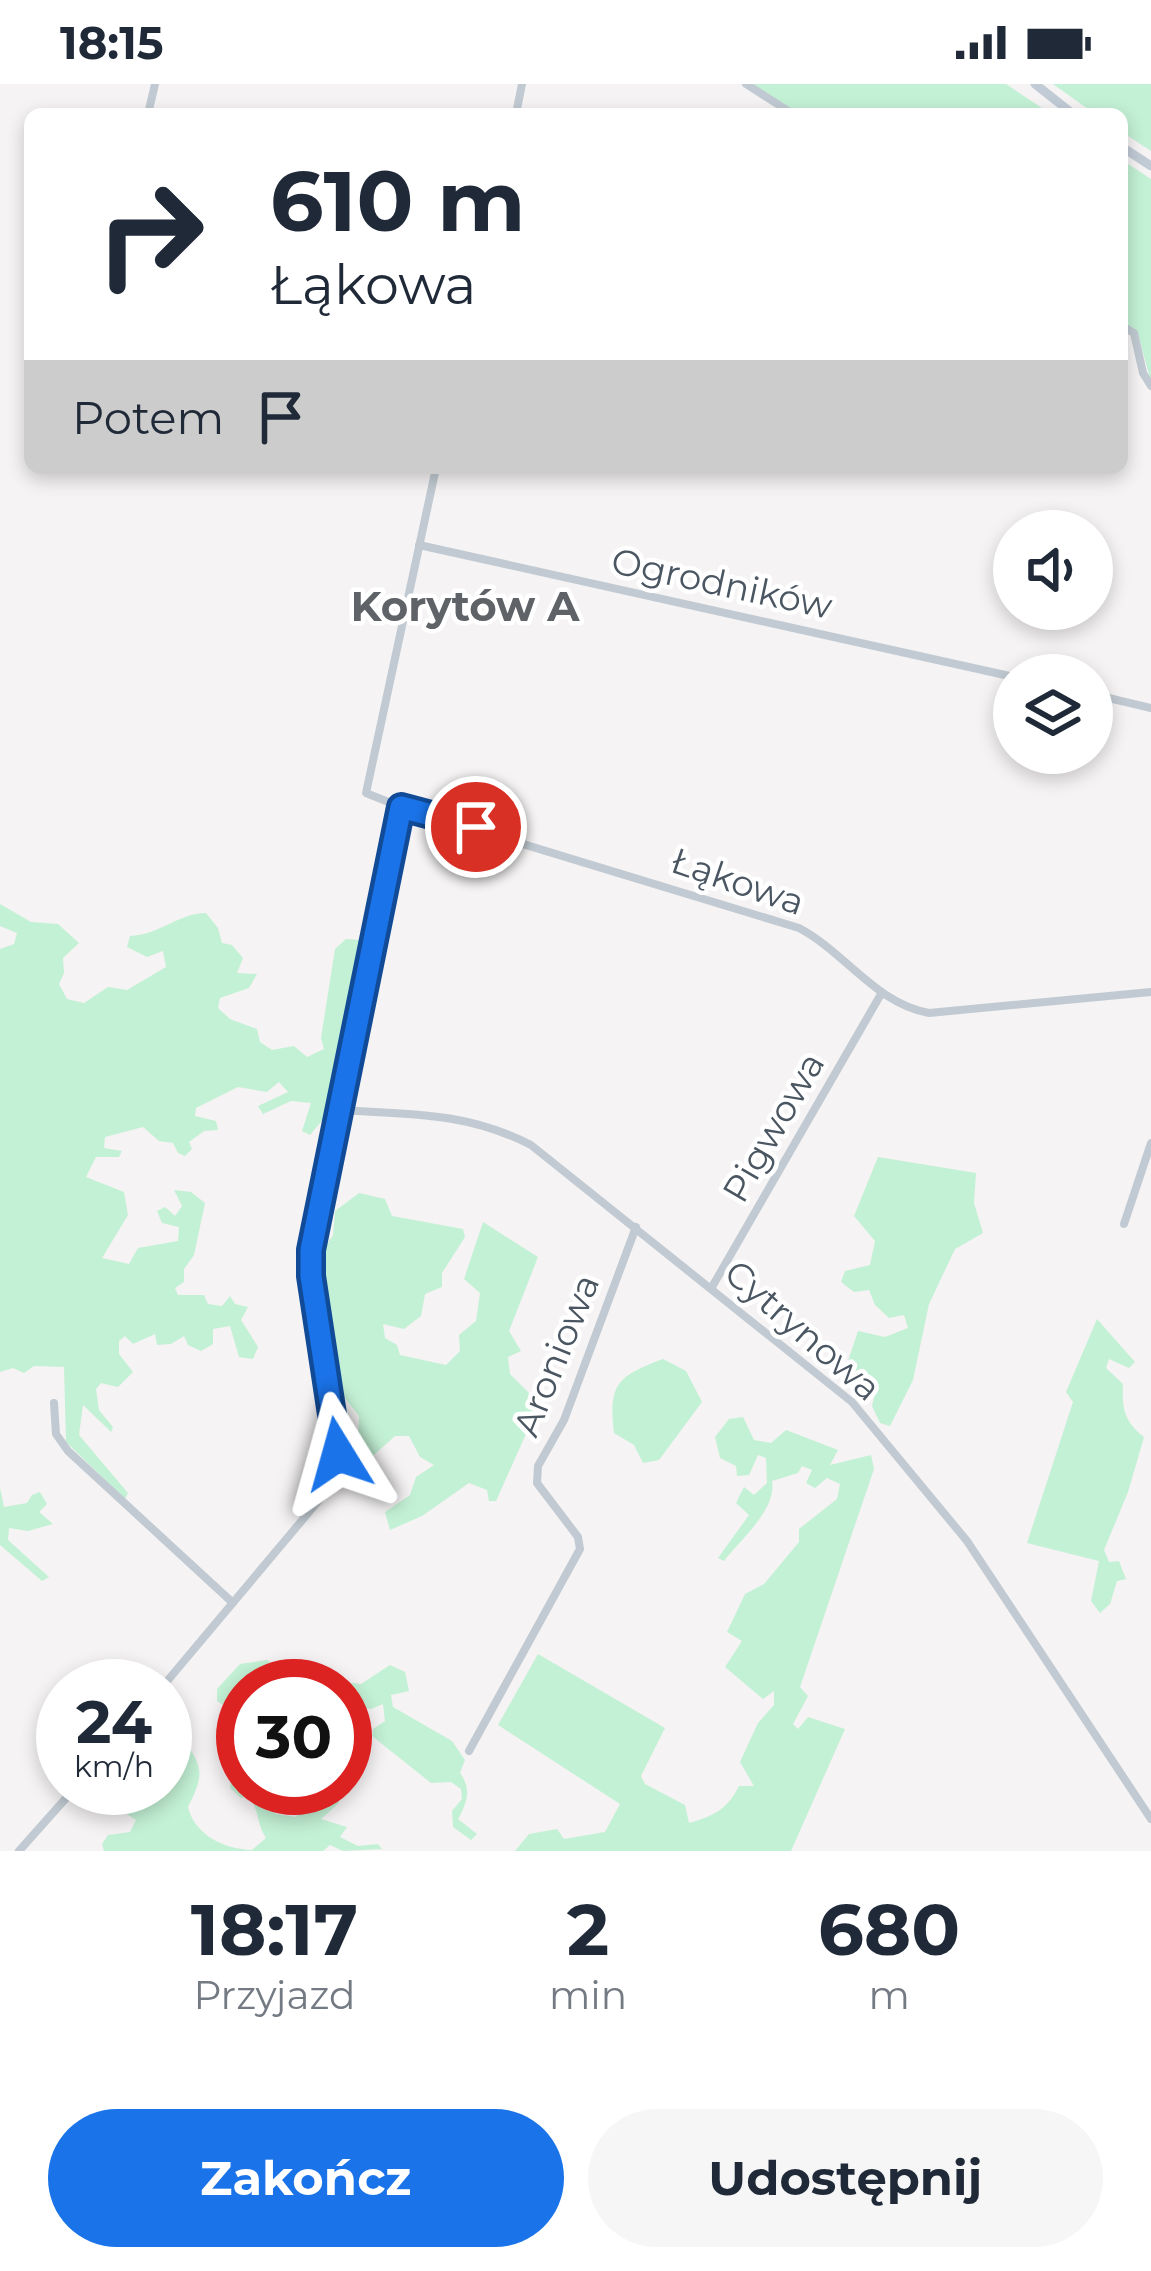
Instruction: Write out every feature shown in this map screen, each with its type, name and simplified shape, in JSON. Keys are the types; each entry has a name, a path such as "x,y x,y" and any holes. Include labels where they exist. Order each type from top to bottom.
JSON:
{"street":[{"path":"746,84 784,108"},
{"path":"1035,84 1065,108"},
{"path":"1128,330 1134,333 1143,373 1151,386"},
{"path":"419,545 435,474"},
{"name":"Ogrodników","path":"419,545 993,671"},
{"name":"Łąkowa","path":"419,545 366,793 799,928 817,937 881,994 909,1010 929,1013 1151,992"},
{"path":"1113,699 1151,708"},
{"path":"186,1659 326,1493 338,1466 311,1250 401,807"},
{"name":"Pigwowa","path":"712,1287 881,994"},
{"name":"Cytrynowa","path":"338,1110 458,1118 495,1126 531,1144 852,1402 967,1541 1151,1819"},
{"path":"1124,1224 1151,1143"},
{"name":"Aroniowa","path":"469,1751 580,1549 578,1537 537,1483 538,1466 564,1420 636,1227"},
{"path":"54,1403 56,1434 68,1451 233,1604"},
{"path":"19,1851 50,1815"}],"green space":[{"path":"751,84 1006,84 1042,108 789,108"},
{"path":"1053,84 1151,84 1151,151 1128,136 1128,108 1087,108"},
{"path":"1128,164 1151,179 1151,382 1138,334 1128,327"},
{"path":"379,895 336,1090 329,1112 310,1135 302,1131 311,1103 291,1101 263,1114 258,1106 288,1092 279,1082 267,1092 238,1087 196,1108 195,1116 216,1121 218,1130 204,1131 189,1142 192,1149 185,1156 173,1143 159,1141 143,1127 105,1137 104,1148 122,1151 119,1157 96,1157 86,1177 124,1192 128,1215 102,1258 129,1264 138,1248 178,1241 179,1227 162,1223 157,1211 165,1207 175,1216 182,1206 174,1190 191,1192 205,1203 194,1255 184,1269 184,1282 175,1288 178,1295 204,1295 208,1304 222,1306 230,1296 235,1304 248,1307 241,1320 258,1347 253,1359 239,1357 230,1326 213,1329 213,1344 201,1351 188,1345 184,1336 171,1344 157,1345 155,1334 133,1344 125,1336 119,1341 119,1354 133,1372 118,1387 101,1383 96,1389 99,1410 113,1427 111,1432 83,1405 79,1435 128,1493 125,1499 66,1442 64,1367 0,1372 0,949 14,944 17,933 0,926 0,904 31,922 58,924 79,943 63,958 59,984 67,999 84,1003 108,987 127,990 166,967 163,951 147,957 127,947 130,936 206,913 222,943 232,945 243,958 237,973 257,974 249,988 220,998 218,1008 230,1019 257,1029 260,1042 272,1050 294,1046 307,1057 324,1049 321,1038 335,949 346,939 360,940 367,898"},
{"path":"878,1157 976,1173 974,1203 983,1233 955,1249 929,1304 913,1380 890,1426 880,1423 872,1406 877,1384 864,1372 850,1387 843,1376 858,1331 885,1337 908,1328 904,1315 889,1318 875,1305 869,1290 854,1292 841,1282 845,1271 870,1265 875,1241 854,1216"},
{"path":"359,1193 385,1199 392,1216 463,1229 465,1237 442,1273 442,1287 425,1294 421,1316 404,1329 383,1324 385,1338 397,1345 400,1355 446,1365 460,1351 459,1335 476,1321 480,1293 464,1279 483,1222 538,1257 509,1331 521,1351 508,1357 510,1374 533,1397 534,1416 496,1501 489,1501 487,1490 469,1483 422,1516 390,1530 385,1512 410,1495 416,1477 434,1465 420,1457 409,1436 395,1436 365,1463 365,1483 358,1490 346,1477 358,1444 359,1416 344,1397 322,1252 333,1235 335,1211"},
{"path":"1097,1319 1135,1362 1129,1368 1109,1359 1106,1368 1123,1384 1126,1414 1144,1437 1104,1550 1109,1562 1119,1561 1126,1579 1117,1581 1110,1604 1100,1613 1091,1601 1099,1561 1027,1543 1073,1402 1066,1392"},
{"path":"663,1359 686,1371 702,1402 659,1460 643,1463 634,1445 614,1433 615,1392 626,1377"},
{"path":"743,1417 754,1440 771,1443 786,1430 838,1450 830,1465 871,1455 874,1469 800,1687 808,1696 793,1724 798,1729 808,1717 845,1729 791,1851 515,1851 529,1834 557,1829 564,1839 605,1832 620,1804 498,1725 538,1654 665,1728 641,1776 645,1784 685,1805 689,1823 718,1811 739,1786 754,1786 740,1762 758,1723 774,1705 774,1691 763,1699 725,1667 742,1641 727,1632 745,1594 764,1584 799,1542 799,1529 837,1499 840,1484 827,1478 815,1488 806,1483 812,1470 802,1466 798,1473 772,1481 769,1502 756,1523 724,1561 718,1558 749,1515 736,1503 744,1487 754,1495 767,1483 766,1458 758,1455 749,1475 737,1476 736,1466 720,1458 715,1437 729,1419"},
{"path":"0,1488 4,1507 27,1503 40,1492 47,1504 39,1512 53,1524 28,1531 9,1528 8,1540 49,1577 42,1581 0,1545"},
{"path":"390,1665 405,1672 409,1691 391,1695 393,1707 452,1741 465,1760 460,1773 467,1796 458,1819 477,1834 471,1840 453,1827 452,1811 462,1799 461,1789 451,1782 431,1783 372,1736 373,1729 385,1721 383,1704 372,1709 372,1677"},
{"path":"192,1753 199,1767 192,1798"},
{"path":"128,1815 191,1815 213,1839 252,1850 266,1838 257,1815 326,1815 321,1819 347,1827 340,1837 358,1846 378,1844 382,1849 343,1851 330,1845 323,1851 104,1851 102,1844 108,1835 130,1832 136,1820"}],"district":[{"name":"Korytów A","path":"465,606"}],"route":[{"path":"338,1454 311,1250 401,807 476,827"}]}
